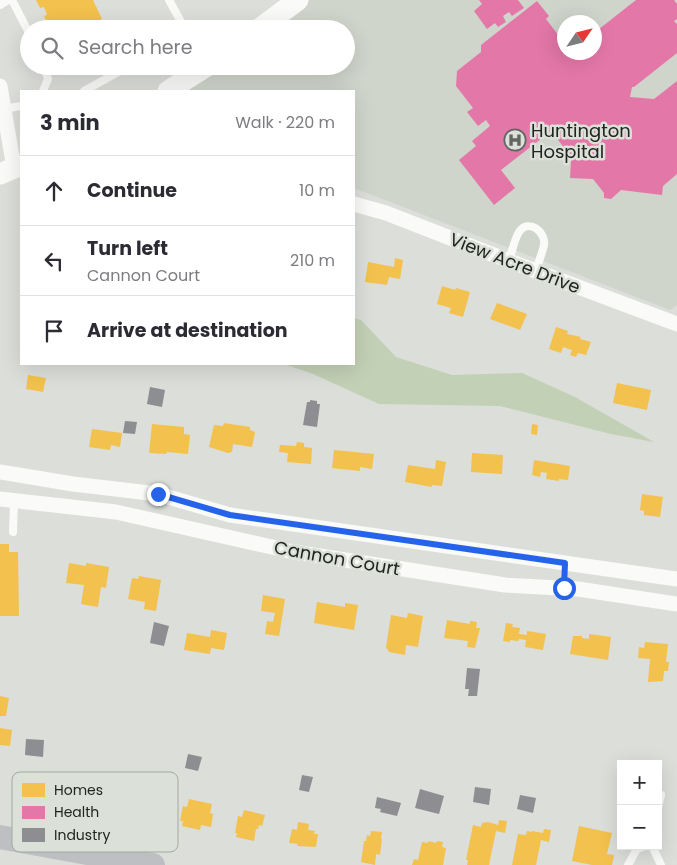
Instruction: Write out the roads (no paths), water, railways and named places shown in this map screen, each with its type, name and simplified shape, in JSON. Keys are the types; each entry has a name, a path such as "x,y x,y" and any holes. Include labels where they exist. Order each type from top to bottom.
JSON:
{"main road":[{"path":"270,20 298,0"},
{"path":"171,90 193,75"},
{"path":"64,852 153,865"}],"street":[{"path":"0,86 9,169"},
{"name":"View Acre Drive","path":"355,204 386,213 677,324"},
{"name":"Cannon Court","path":"0,472 73,484 158,494 230,515 677,579"},
{"path":"72,507 73,484"},
{"name":"Cannon Court","path":"7,500 116,512 294,552 506,585 578,589 677,604"},
{"path":"195,530 198,506"},
{"path":"334,558 336,531"},
{"path":"564,588 565,563"}],"lane":[{"path":"0,5 8,0"},
{"path":"12,0 22,20"},
{"path":"169,0 177,20"},
{"path":"43,90 48,79 47,75"},
{"path":"86,90 113,75"},
{"path":"3,109 20,106"},
{"path":"509,261 519,232 524,227 536,228 542,234 544,244 536,271"},
{"path":"7,500 13,532"},
{"path":"628,865 637,850"},
{"path":"654,850 661,865"}],"place":[{"name":"Huntington Hospital","path":"515,140"}]}
